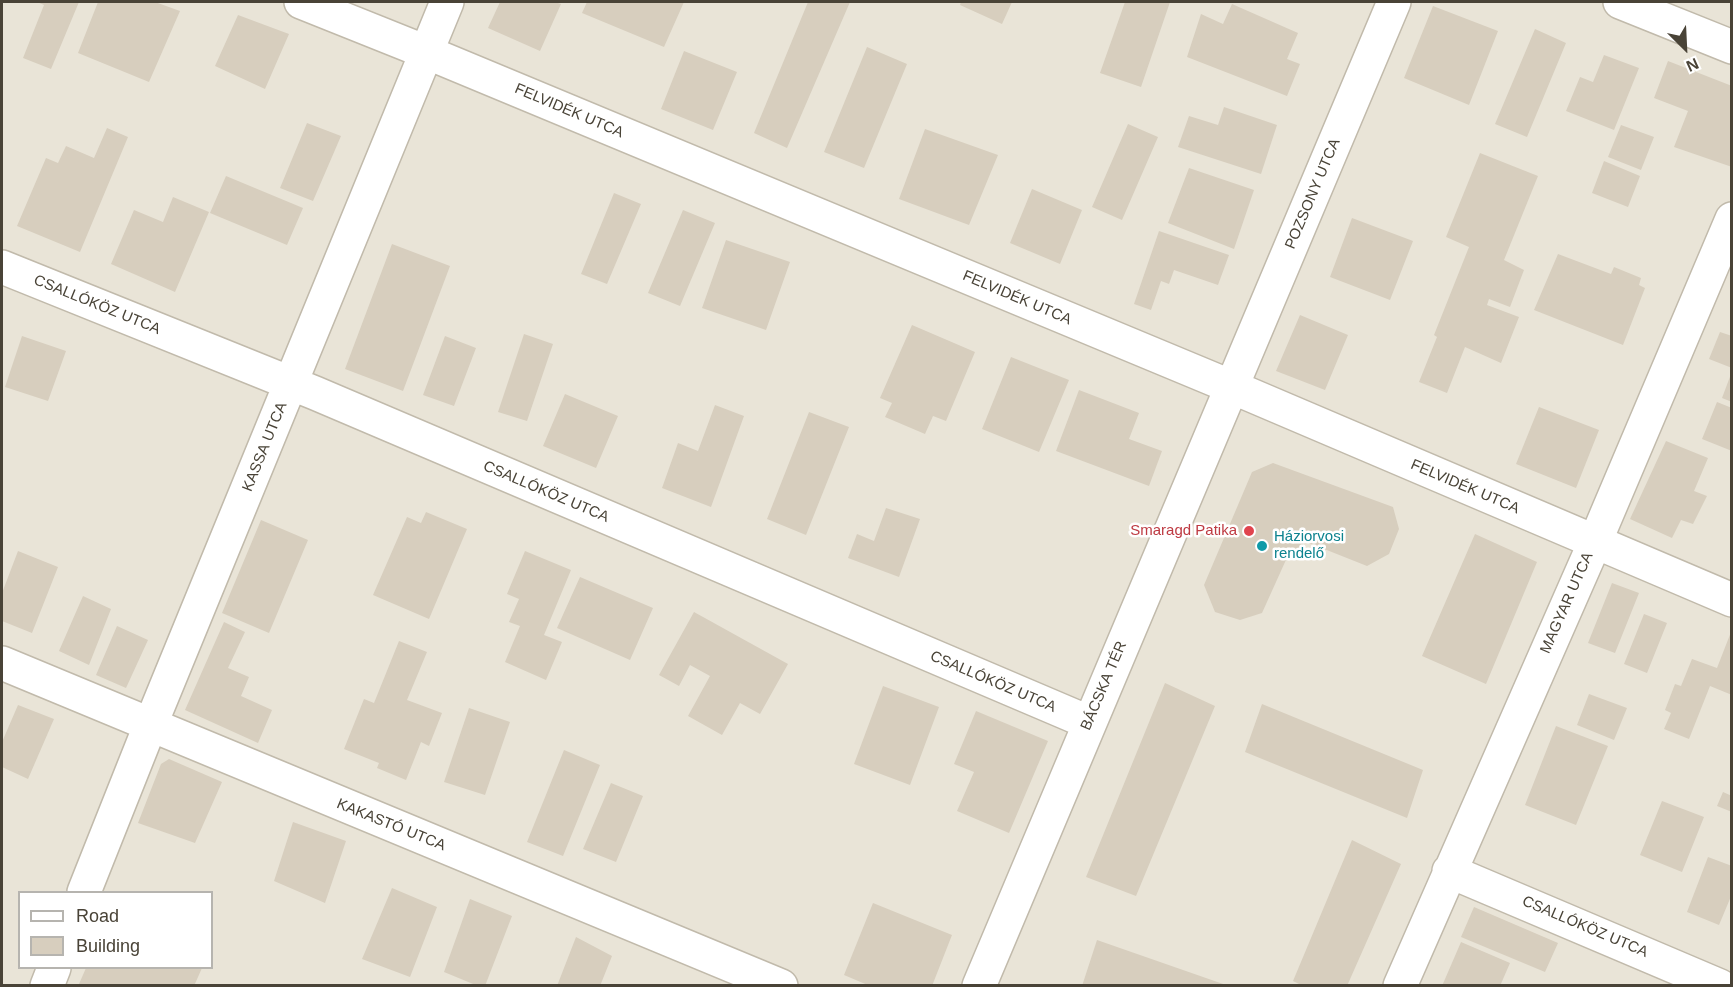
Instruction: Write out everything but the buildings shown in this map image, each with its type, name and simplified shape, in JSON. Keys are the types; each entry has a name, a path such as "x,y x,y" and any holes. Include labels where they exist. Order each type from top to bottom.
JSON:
{"street":[{"name":"FELVIDÉK UTCA","path":"301,2 1232,387 1731,600"},
{"name":"KASSA UTCA","path":"84,891 447,2"},
{"name":"POZSONY UTCA","path":"1232,387 1394,2"},
{"path":"1620,2 1731,47"},
{"name":"MAGYAR UTCA","path":"1400,986 1595,542 1731,219"},
{"name":"CSALLÓKÖZ UTCA","path":"2,267 291,384 1088,722"},
{"name":"BÁCSKA TÉR","path":"979,986 1088,722 1232,387"},
{"name":"KAKASTÓ UTCA","path":"2,663 781,986"},
{"name":"CSALLÓKÖZ UTCA","path":"1449,871 1720,986"},
{"path":"47,986 54,969"}],"shaded area":[{"path":"2,2 1731,2 1731,985 2,986"}],"place":[{"name":"Smaragd Patika","path":"1249,531"},
{"name":"Háziorvosi rendelő","path":"1262,546"}]}
